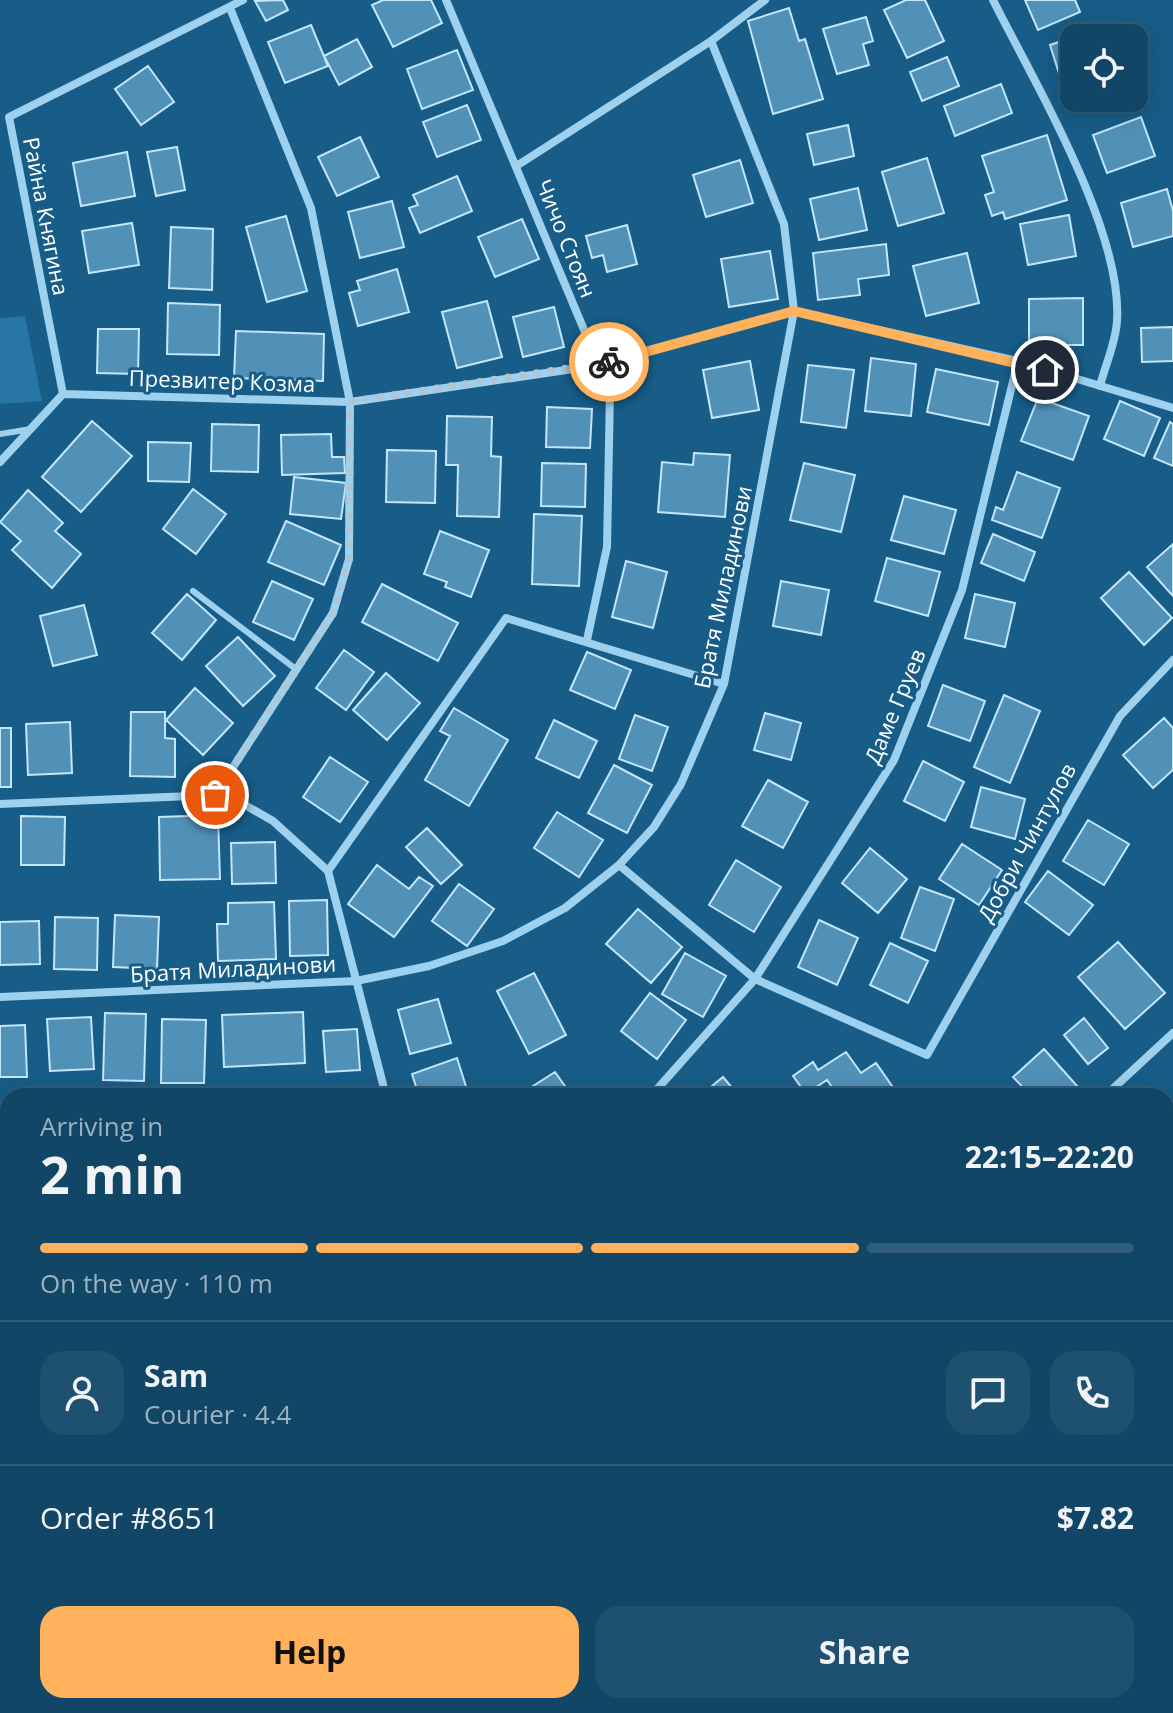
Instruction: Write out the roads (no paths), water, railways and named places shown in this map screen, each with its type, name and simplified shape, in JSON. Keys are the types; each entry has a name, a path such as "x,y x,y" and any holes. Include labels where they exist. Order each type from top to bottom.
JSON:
{"street":[{"name":"Райна Княгина","path":"63,394 9,117 243,0"},
{"name":"Чичо Стоян","path":"446,0 518,165 610,392 607,547 587,640"},
{"path":"518,165 711,41 765,0"},
{"path":"993,0 1084,183 1109,261 1117,322 1100,386"},
{"path":"215,795 333,613 349,559 350,402 311,208 230,8"},
{"name":"Братя Миладинови","path":"0,997 356,981 429,966 503,941 565,908 619,865 654,827 681,784 724,684 794,311 784,224 711,41"},
{"name":"Презвитер Козма","path":"63,394 350,402 600,365 794,311 1018,361 1173,408"},
{"name":"Даме Груев","path":"658,1088 755,979 894,760 962,590 1018,361"},
{"path":"0,462 63,394"},
{"path":"328,871 506,618 587,640 724,684"},
{"name":"Добри Чинтулов","path":"755,979 927,1055 1120,716 1173,660"},
{"path":"0,804 215,795 245,805 273,821 328,871 384,1088"},
{"path":"619,865 755,979"},
{"path":"1114,1088 1173,1033"}],"lane":[{"path":"0,434 31,429"},
{"path":"193,591 297,670"}]}
